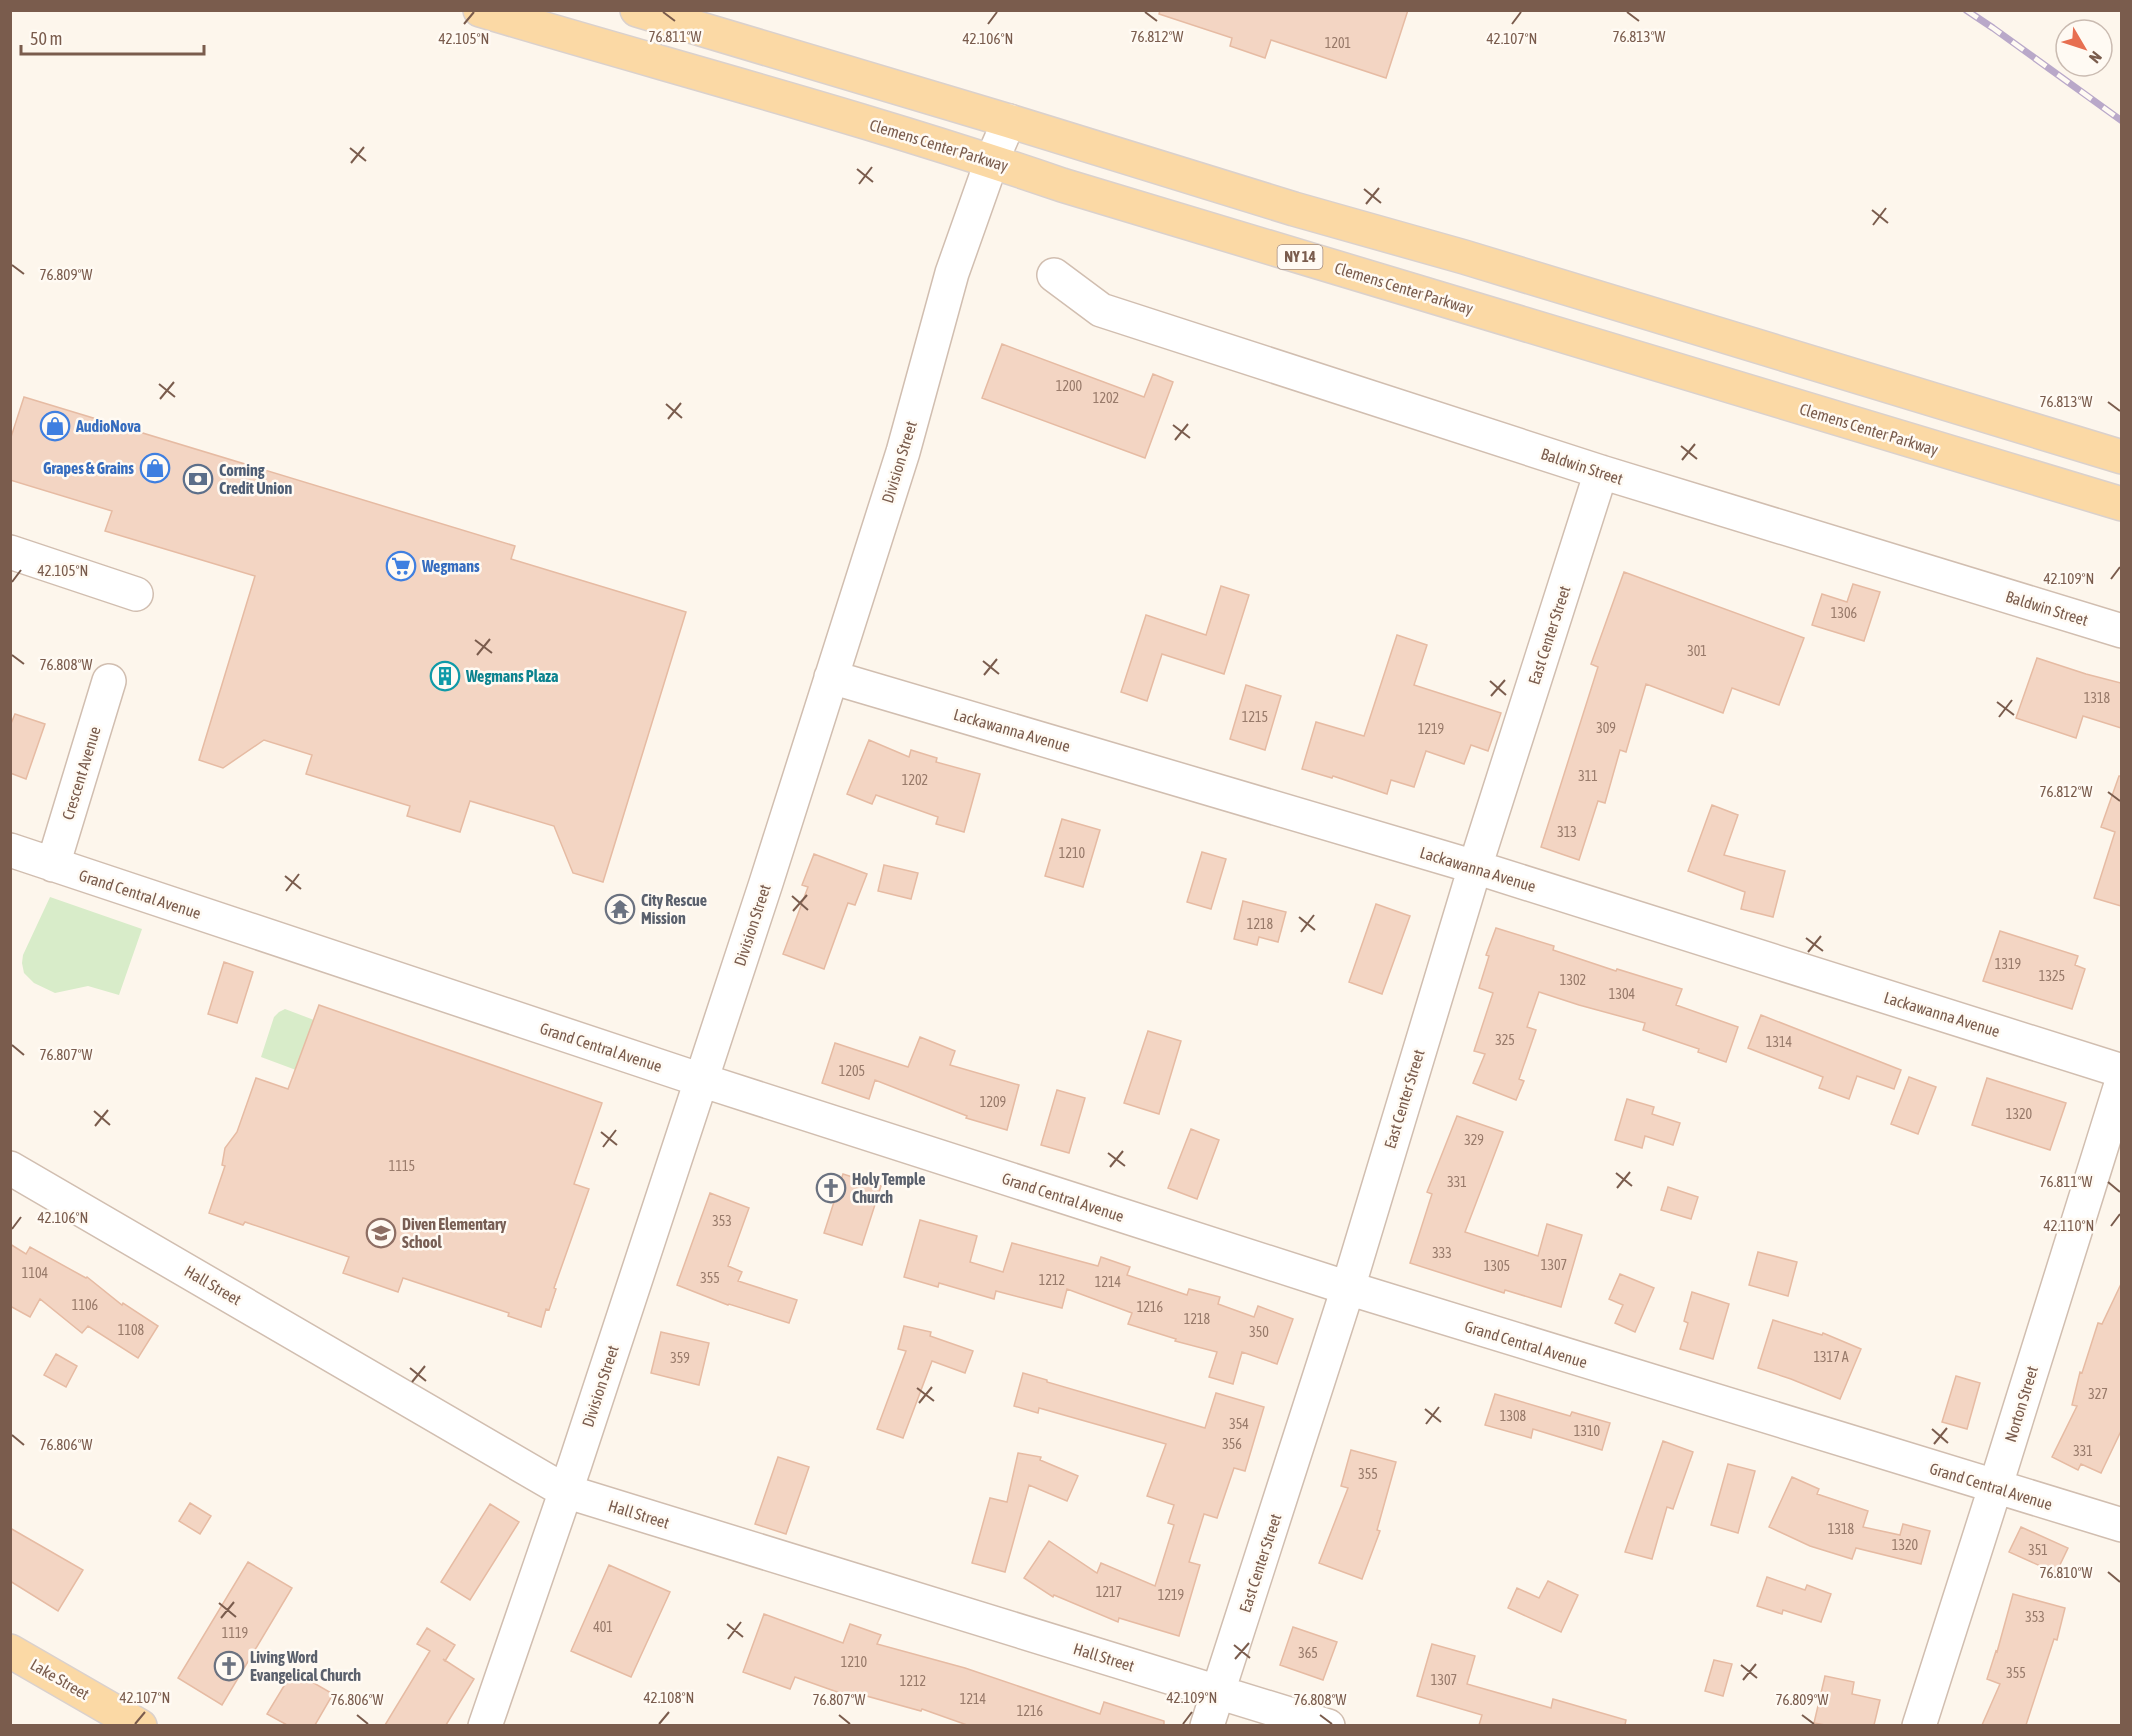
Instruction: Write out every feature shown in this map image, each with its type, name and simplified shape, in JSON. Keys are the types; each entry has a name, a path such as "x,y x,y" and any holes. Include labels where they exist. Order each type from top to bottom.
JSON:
{"main road":[{"name":"Clemens Center Parkway","path":"480,10 992,160 1062,185 2121,504"},
{"path":"637,10 1010,121 1294,209 1464,257 2121,457"},
{"name":"Lake Street","path":"10,1651 140,1725"}],"street":[{"name":"Division Street","path":"485,1725 566,1491 766,883 903,452 952,273 992,160 1010,121"},
{"name":"Baldwin Street","path":"1054,275 1101,310 1600,472 2121,631"},
{"name":"East Center Street","path":"1207,1725 1348,1288 1474,867 1600,472"},
{"path":"10,552 136,594"},
{"name":"Lackawanna Avenue","path":"831,677 1474,867 2121,1071"},
{"name":"Crescent Avenue","path":"53,865 109,681"},
{"name":"Grand Central Avenue","path":"10,850 701,1080 1348,1288 2121,1525"},
{"name":"Norton Street","path":"1919,1725 2121,1081"},
{"name":"Hall Street","path":"10,1168 566,1491 1328,1725"}],"green space":[{"path":"50,897 142,929 119,995 88,986 55,993 34,983 24,973 23,955"},
{"path":"285,1009 314,1020 296,1070 261,1057 274,1017"}],"building":[{"path":"1160,10 1408,10 1386,78 1271,40 1265,58 1230,46 1232,38 1159,14"},
{"path":"1002,344 1144,397 1153,374 1173,382 1145,458 982,398"},
{"name":"Wegmans Plaza","path":"24,397 515,546 511,559 686,612 603,882 573,873 554,826 470,801 460,832 407,816 410,806 306,774 312,755 264,740 223,768 199,760 255,576 105,531 112,511 10,480 10,440"},
{"path":"1624,572 1804,638 1779,705 1732,688 1723,713 1646,684 1626,752 1620,750 1605,803 1598,801 1579,860 1541,847 1598,667 1591,664"},
{"path":"1853,584 1880,592 1864,641 1812,625 1822,594 1847,602"},
{"path":"1221,586 1249,595 1224,674 1162,654 1147,701 1121,692 1146,615 1206,635"},
{"path":"1397,635 1427,645 1414,685 1501,713 1488,751 1471,745 1464,764 1426,751 1414,787 1391,780 1387,794 1333,776 1332,778 1302,769 1316,722 1364,736"},
{"path":"2037,658 2121,683 2121,728 2083,716 2076,738 2016,718"},
{"path":"1246,685 1281,696 1265,750 1230,739"},
{"path":"15,714 45,724 26,779 10,773 10,726"},
{"path":"869,740 909,757 911,750 937,758 936,762 980,774 964,832 936,824 938,817 876,795 872,804 847,794"},
{"path":"2119,776 2121,776 2121,906 2094,898 2115,832 2101,827"},
{"path":"1712,805 1738,815 1724,855 1785,871 1773,917 1741,909 1745,892 1688,871"},
{"path":"1062,819 1100,830 1083,887 1045,876"},
{"path":"1202,852 1226,859 1211,909 1187,902"},
{"path":"814,854 867,874 855,905 848,903 824,969 783,954 808,887 802,885"},
{"path":"884,865 918,873 911,899 878,891"},
{"path":"1243,901 1286,912 1278,942 1259,937 1257,945 1234,939"},
{"path":"1376,904 1410,916 1382,994 1349,982"},
{"path":"1496,928 1554,946 1553,950 1616,971 1617,969 1682,989 1676,1005 1738,1027 1726,1062 1698,1052 1699,1049 1643,1030 1645,1023 1539,992 1527,1027 1536,1030 1519,1079 1524,1081 1516,1100 1473,1083 1485,1054 1474,1051 1493,993 1479,988 1489,956 1486,955"},
{"path":"2000,931 2078,956 2075,965 2085,969 2072,1009 1983,981"},
{"path":"224,962 253,972 237,1023 208,1014"},
{"name":"Diven Elementary School","path":"319,1005 602,1103 574,1184 589,1189 554,1288 556,1289 549,1310 546,1309 541,1327 508,1316 509,1313 403,1278 398,1292 343,1273 349,1257 245,1222 243,1225 209,1213 225,1166 222,1165 225,1148 237,1132 256,1078 288,1089"},
{"path":"1761,1015 1901,1070 1894,1089 1857,1076 1849,1099 1819,1088 1823,1077 1748,1048"},
{"path":"1148,1031 1181,1041 1159,1114 1124,1103"},
{"path":"920,1037 955,1051 950,1065 1019,1085 1007,1130 966,1118 967,1116 875,1080 869,1099 822,1083 835,1043 908,1067"},
{"path":"1909,1077 1936,1087 1918,1134 1891,1124"},
{"path":"1987,1078 2066,1103 2050,1150 1972,1125"},
{"path":"1057,1090 1085,1098 1069,1153 1041,1145"},
{"path":"1627,1099 1654,1107 1652,1114 1680,1123 1673,1145 1645,1136 1642,1148 1615,1140"},
{"path":"1457,1116 1503,1132 1465,1232 1538,1256 1547,1224 1582,1235 1561,1307 1505,1290 1504,1293 1410,1263 1432,1194 1427,1192"},
{"path":"1191,1129 1219,1140 1197,1199 1168,1188"},
{"path":"843,1174 881,1186 862,1245 824,1233"},
{"path":"1668,1187 1698,1197 1691,1219 1661,1210"},
{"path":"710,1193 749,1208 728,1266 742,1272 738,1281 797,1300 789,1323 728,1305 677,1285"},
{"path":"920,1220 977,1236 970,1262 1003,1272 1012,1243 1098,1266 1101,1257 1130,1267 1127,1275 1187,1295 1189,1289 1220,1297 1218,1304 1254,1317 1258,1306 1293,1319 1277,1364 1242,1352 1233,1384 1209,1377 1217,1352 1175,1341 1176,1339 1128,1324 1132,1313 1067,1289 1062,1308 996,1291 994,1299 939,1283 938,1287 904,1277"},
{"path":"10,1244 26,1254 30,1247 87,1277 122,1305 123,1303 158,1326 138,1358 88,1326 82,1333 40,1299 30,1317 10,1306"},
{"path":"1758,1252 1797,1262 1788,1296 1749,1285"},
{"path":"1620,1274 1654,1288 1635,1332 1615,1323 1623,1305 1609,1299"},
{"path":"2121,1284 2121,1431 2101,1473 2081,1464 2078,1470 2052,1457 2077,1406 2072,1405 2080,1372 2082,1373 2098,1323 2102,1324"},
{"path":"1692,1292 1729,1304 1713,1359 1680,1349 1688,1323 1684,1321"},
{"path":"1773,1320 1822,1335 1823,1333 1861,1349 1840,1399 1758,1368"},
{"path":"904,1326 931,1332 930,1336 973,1351 965,1373 932,1361 903,1438 877,1429 906,1351 898,1349"},
{"path":"661,1332 709,1343 699,1385 651,1373"},
{"path":"56,1354 77,1366 66,1387 44,1375"},
{"path":"1023,1373 1205,1428 1216,1393 1264,1407 1245,1471 1234,1468 1217,1518 1204,1514 1189,1562 1200,1565 1179,1636 1119,1618 1118,1622 1054,1595 1053,1597 1024,1578 1049,1541 1097,1573 1101,1563 1155,1586 1174,1525 1168,1523 1174,1505 1147,1496 1166,1444 1039,1408 1038,1413 1014,1406"},
{"path":"1956,1376 1980,1383 1967,1429 1942,1422"},
{"path":"1495,1394 1570,1416 1572,1412 1610,1423 1602,1450 1533,1429 1531,1438 1485,1425"},
{"path":"1663,1441 1693,1452 1673,1509 1667,1507 1652,1559 1625,1552"},
{"path":"1351,1450 1396,1462 1377,1530 1380,1531 1362,1579 1319,1563 1348,1488 1341,1486"},
{"path":"1018,1453 1041,1457 1040,1460 1078,1476 1067,1501 1029,1485 1005,1572 972,1563 990,1498 1007,1502"},
{"path":"778,1457 809,1467 786,1534 755,1524"},
{"path":"1728,1464 1755,1471 1738,1533 1711,1525"},
{"path":"1792,1477 1819,1489 1817,1494 1868,1511 1863,1527 1900,1535 1903,1524 1930,1531 1921,1564 1856,1548 1852,1559 1810,1546 1769,1527"},
{"path":"190,1503 211,1516 200,1534 179,1521"},
{"path":"490,1504 519,1522 470,1600 441,1582"},
{"path":"2021,1527 2068,1548 2056,1573 2009,1552"},
{"path":"10,1528 83,1570 58,1611 10,1581"},
{"path":"248,1562 292,1588 222,1705 178,1678"},
{"path":"609,1565 670,1592 631,1677 571,1651"},
{"path":"1767,1577 1805,1590 1807,1585 1831,1594 1821,1622 1783,1610 1782,1614 1757,1606"},
{"path":"1548,1581 1578,1595 1561,1632 1508,1608 1517,1588 1539,1598"},
{"path":"2013,1594 2065,1608 2057,1640 2054,1639 2026,1725 1982,1725 2000,1684 1987,1679"},
{"path":"764,1614 843,1643 850,1624 881,1635 877,1644 965,1668 1100,1714 1104,1702 1164,1721 1164,1725 967,1725 922,1709 921,1711 859,1694 857,1699 795,1677 790,1689 743,1672"},
{"path":"1293,1627 1337,1642 1323,1680 1280,1665"},
{"path":"427,1628 455,1645 445,1660 474,1679 446,1725 385,1725 430,1651 417,1644"},
{"path":"1432,1644 1475,1656 1467,1684 1551,1708 1553,1699 1626,1720 1625,1725 1479,1725 1482,1715 1417,1696"},
{"path":"1714,1660 1732,1664 1723,1696 1705,1691"},
{"path":"293,1671 333,1694 315,1725 287,1725 267,1714"},
{"path":"1825,1676 1854,1682 1852,1694 1880,1700 1874,1725 1814,1723"}],"railway":[{"path":"1966,10 2122,121"}],"place":[{"name":"AudioNova","path":"55,426"},
{"name":"Grapes & Grains","path":"155,468"},
{"name":"Corning Credit Union","path":"198,479"},
{"name":"Wegmans","path":"401,566"},
{"name":"Wegmans Plaza","path":"445,676"},
{"name":"City Rescue Mission","path":"620,909"},
{"name":"Holy Temple Church","path":"831,1188"},
{"name":"Diven Elementary School","path":"381,1233"},
{"name":"Living Word Evangelical Church","path":"229,1666"}]}
